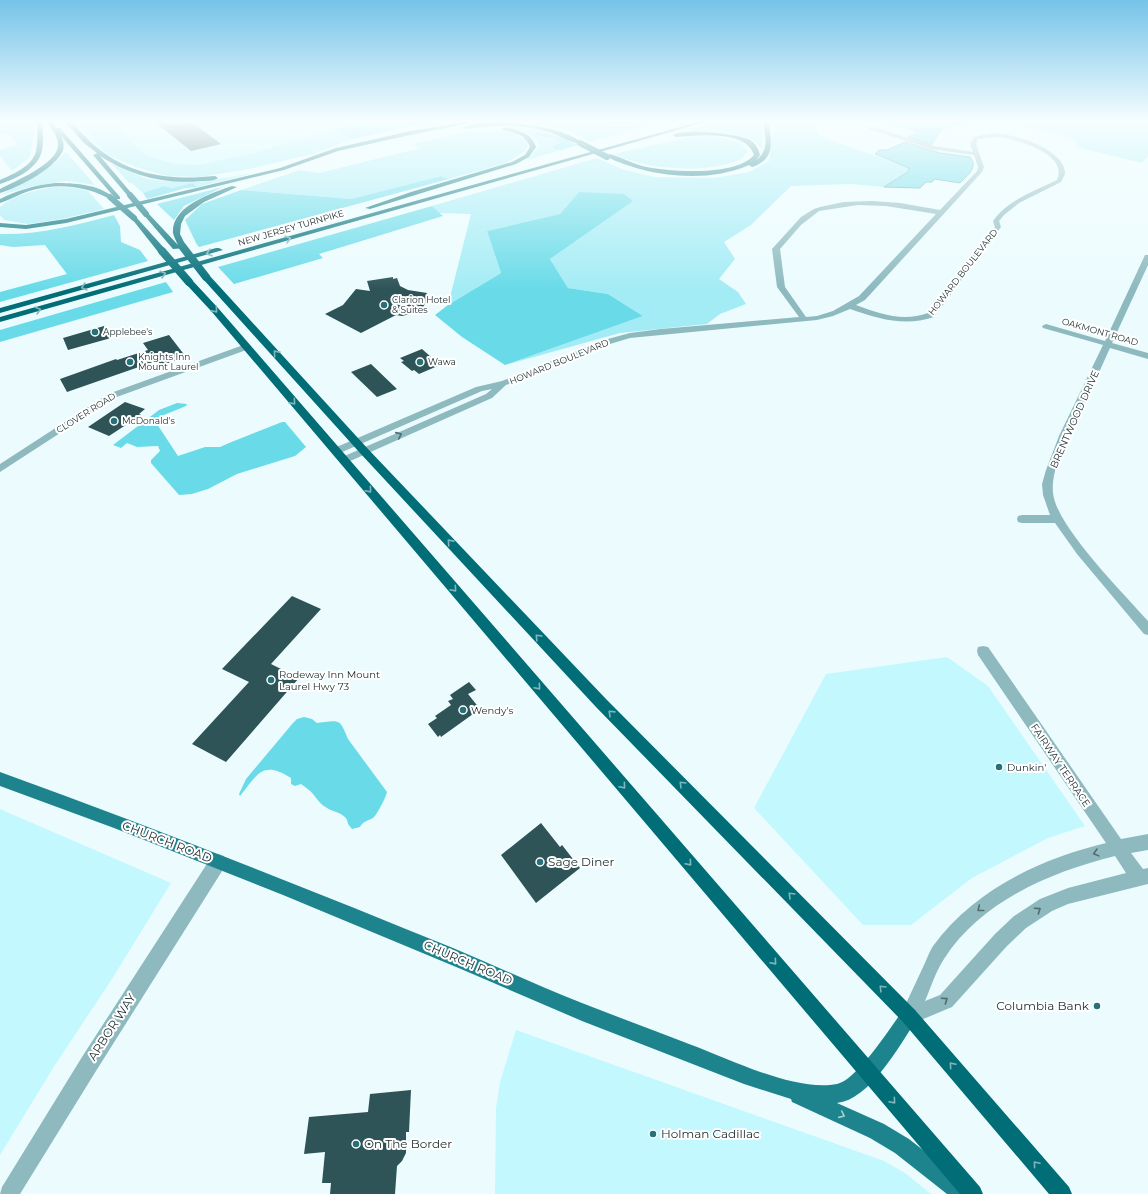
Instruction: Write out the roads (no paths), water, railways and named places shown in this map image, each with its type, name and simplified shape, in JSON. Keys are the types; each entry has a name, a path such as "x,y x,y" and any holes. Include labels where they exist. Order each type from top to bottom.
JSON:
{"highway":[{"path":"0,191 24,178"},
{"path":"100,178 973,1194"},
{"path":"116,178 146,214 192,261 360,447 601,703 910,1016 1062,1194"},
{"path":"153,178 169,180 218,178"},
{"path":"0,225 26,227 66,221 246,178"},
{"path":"0,230 20,231 52,227 246,178"},
{"path":"179,247 176,233 177,224 182,216 194,205 206,198 262,178"},
{"path":"368,208 464,178"},
{"name":"NEW JERSEY TURNPIKE","path":"353,213 478,178"},
{"name":"NEW JERSEY TURNPIKE","path":"0,320 507,178"},
{"path":"0,201 28,190 62,184 91,188 110,197 134,218"},
{"name":"NEW JERSEY TURNPIKE","path":"0,311 230,247"}],"main road":[{"name":"CHURCH ROAD","path":"0,779 72,805 218,862 451,956 581,1011 781,1088 813,1093 839,1093 850,1090 868,1072 910,1016"},
{"path":"781,1088 877,1131 902,1146 962,1194"}],"street":[{"name":"HOWARD BOULEVARD","path":"340,456 489,396 504,384 607,342 630,336 661,332 804,319 833,314 850,306 862,298 973,178"},
{"name":"HOWARD BOULEVARD","path":"850,306 875,315 908,320 922,319 931,315 986,246 998,227 996,222 1007,207 1022,198 1059,181 1060,178"},
{"path":"804,319 781,287 776,249 797,224 816,210 836,205 860,202 892,203 942,213"},
{"name":"BRENTWOOD DRIVE","path":"1148,257 1070,422 1049,473 1047,483 1051,506 1058,519 1078,548 1148,630"},
{"name":"OAKMONT ROAD","path":"1046,326 1148,356"},
{"name":"CLOVER ROAD","path":"0,469 111,396 246,347"},
{"path":"1022,519 1058,519"},
{"name":"FAIRWAY TERRACE","path":"983,651 1117,848 1143,877"},
{"path":"910,1016 938,953 972,916 990,901 1034,874 1083,856 1148,842"},
{"name":"ARBOR WAY","path":"9,1194 89,1064 218,862"},
{"path":"910,1016 946,1001 1001,940 1020,922 1046,905 1068,896 1143,877"}],"place":[{"name":"Clarion Hotel & Suites","path":"384,305"},
{"name":"Applebee's","path":"95,332"},
{"name":"Knights Inn Mount Laurel","path":"130,362"},
{"name":"Wawa","path":"420,362"},
{"name":"McDonald's","path":"114,421"},
{"name":"Rodeway Inn Mount Laurel Hwy 73","path":"271,680"},
{"name":"Wendy's","path":"463,710"},
{"name":"Dunkin'","path":"999,767"},
{"name":"Sage Diner","path":"540,862"},
{"name":"Columbia Bank","path":"1097,1006"},
{"name":"Holman Cadillac","path":"653,1134"},
{"name":"On The Border","path":"356,1144"}]}
